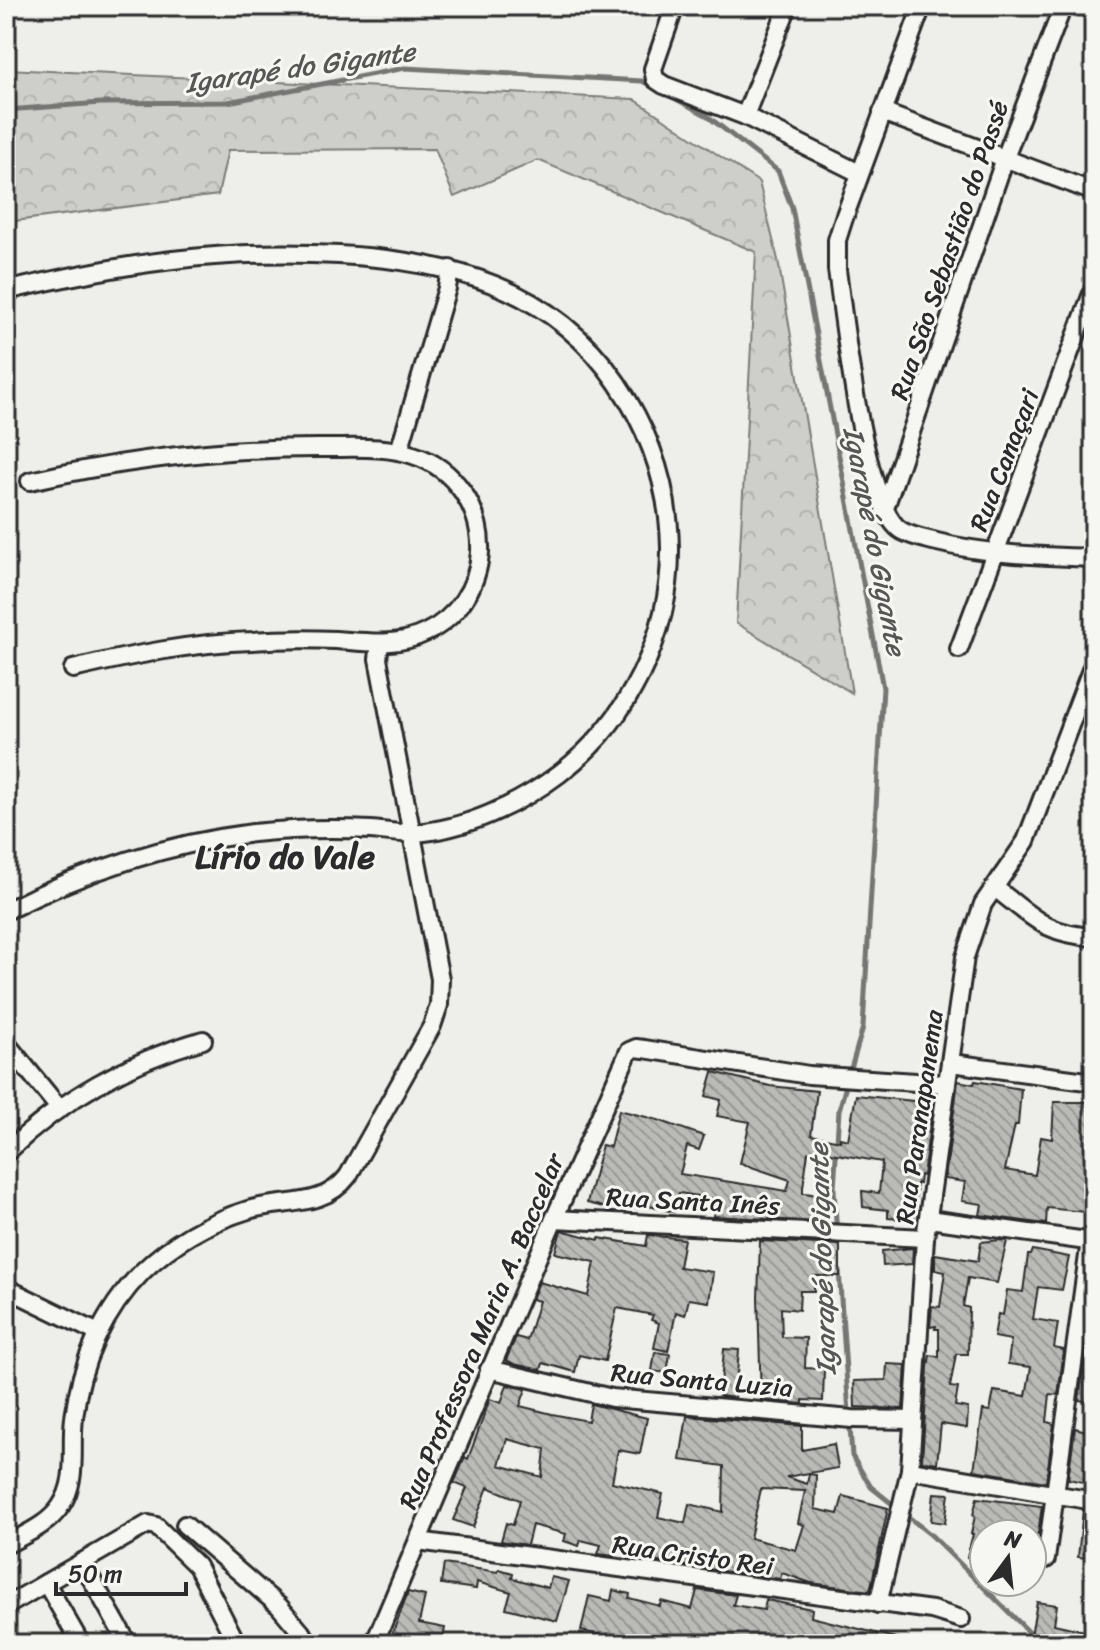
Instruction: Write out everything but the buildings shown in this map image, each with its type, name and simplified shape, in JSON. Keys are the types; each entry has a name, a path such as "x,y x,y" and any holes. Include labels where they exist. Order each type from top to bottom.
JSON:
{"street":[{"path":"675,6 653,69 655,79 745,116 859,173"},
{"path":"745,116 788,6"},
{"path":"922,6 837,240 837,270 865,448 884,511 892,524 902,531 957,547 994,554 1094,558"},
{"name":"Rua São Sebastião do Passé","path":"884,511 1005,158 1063,6"},
{"path":"882,112 1094,192"},
{"path":"6,291 107,268 206,255 320,253 373,257 450,269 503,287 552,316 584,344 612,375 628,399 653,450 667,504 670,560 663,614 645,666 617,714 591,746 560,774 513,803 462,823 411,833 308,829 218,838 102,868 6,911"},
{"path":"399,451 450,269"},
{"name":"Rua Canaçari","path":"959,649 1094,288"},
{"path":"30,481 189,453 294,447 399,451 429,461 455,481 472,508 477,523 480,555 473,585 447,619 408,640 380,643 293,639 206,644 73,669"},
{"path":"6,1545 48,1521 66,1497 73,1475 72,1441 82,1375 98,1333 134,1281 182,1240 228,1217 252,1209 321,1198 337,1188 348,1176 432,1026 439,1005 440,979 378,659 380,643"},
{"name":"Rua Paranapanema","path":"878,1604 910,1470 925,1238 965,957 983,904 1026,841 1094,662"},
{"path":"995,888 1046,927 1065,935 1094,937"},
{"path":"6,1153 59,1108 108,1076 203,1040"},
{"path":"6,1043 59,1108"},
{"name":"Rua Professora Maria A. Baccelar","path":"374,1644 489,1369 629,1051 644,1049 832,1077 947,1084"},
{"path":"951,1063 1094,1082"},
{"name":"Rua Santa Inês","path":"554,1219 925,1238"},
{"path":"929,1219 1092,1242 1048,1546"},
{"path":"6,1288 98,1333"},
{"name":"Rua Santa Luzia","path":"489,1369 612,1398 852,1419 913,1420"},
{"path":"910,1470 1094,1501"},
{"path":"6,1606 148,1524 156,1526 197,1566 237,1644"},
{"path":"185,1525 279,1606 311,1644"},
{"name":"Rua Cristo Rei","path":"418,1541 932,1610 961,1619"},
{"path":"82,1562 128,1644"},
{"path":"46,1583 81,1644"}],"green space":[{"path":"6,69 634,99 759,182 778,260 852,693 736,623 756,252 538,160 454,197 435,149 228,150 218,195 6,222"}],"waterway":[{"name":"Igarapé do Gigante","path":"6,110 101,103 228,102 405,68 642,81 656,88"},
{"name":"Igarapé do Gigante","path":"665,93 706,115 778,171 792,208 883,688 863,1027 839,1110 834,1189 838,1252"},
{"name":"Igarapé do Gigante","path":"839,1270 852,1456 871,1487 931,1535 1041,1644"}],"district":[{"name":"Lírio do Vale","path":"285,857"}]}
